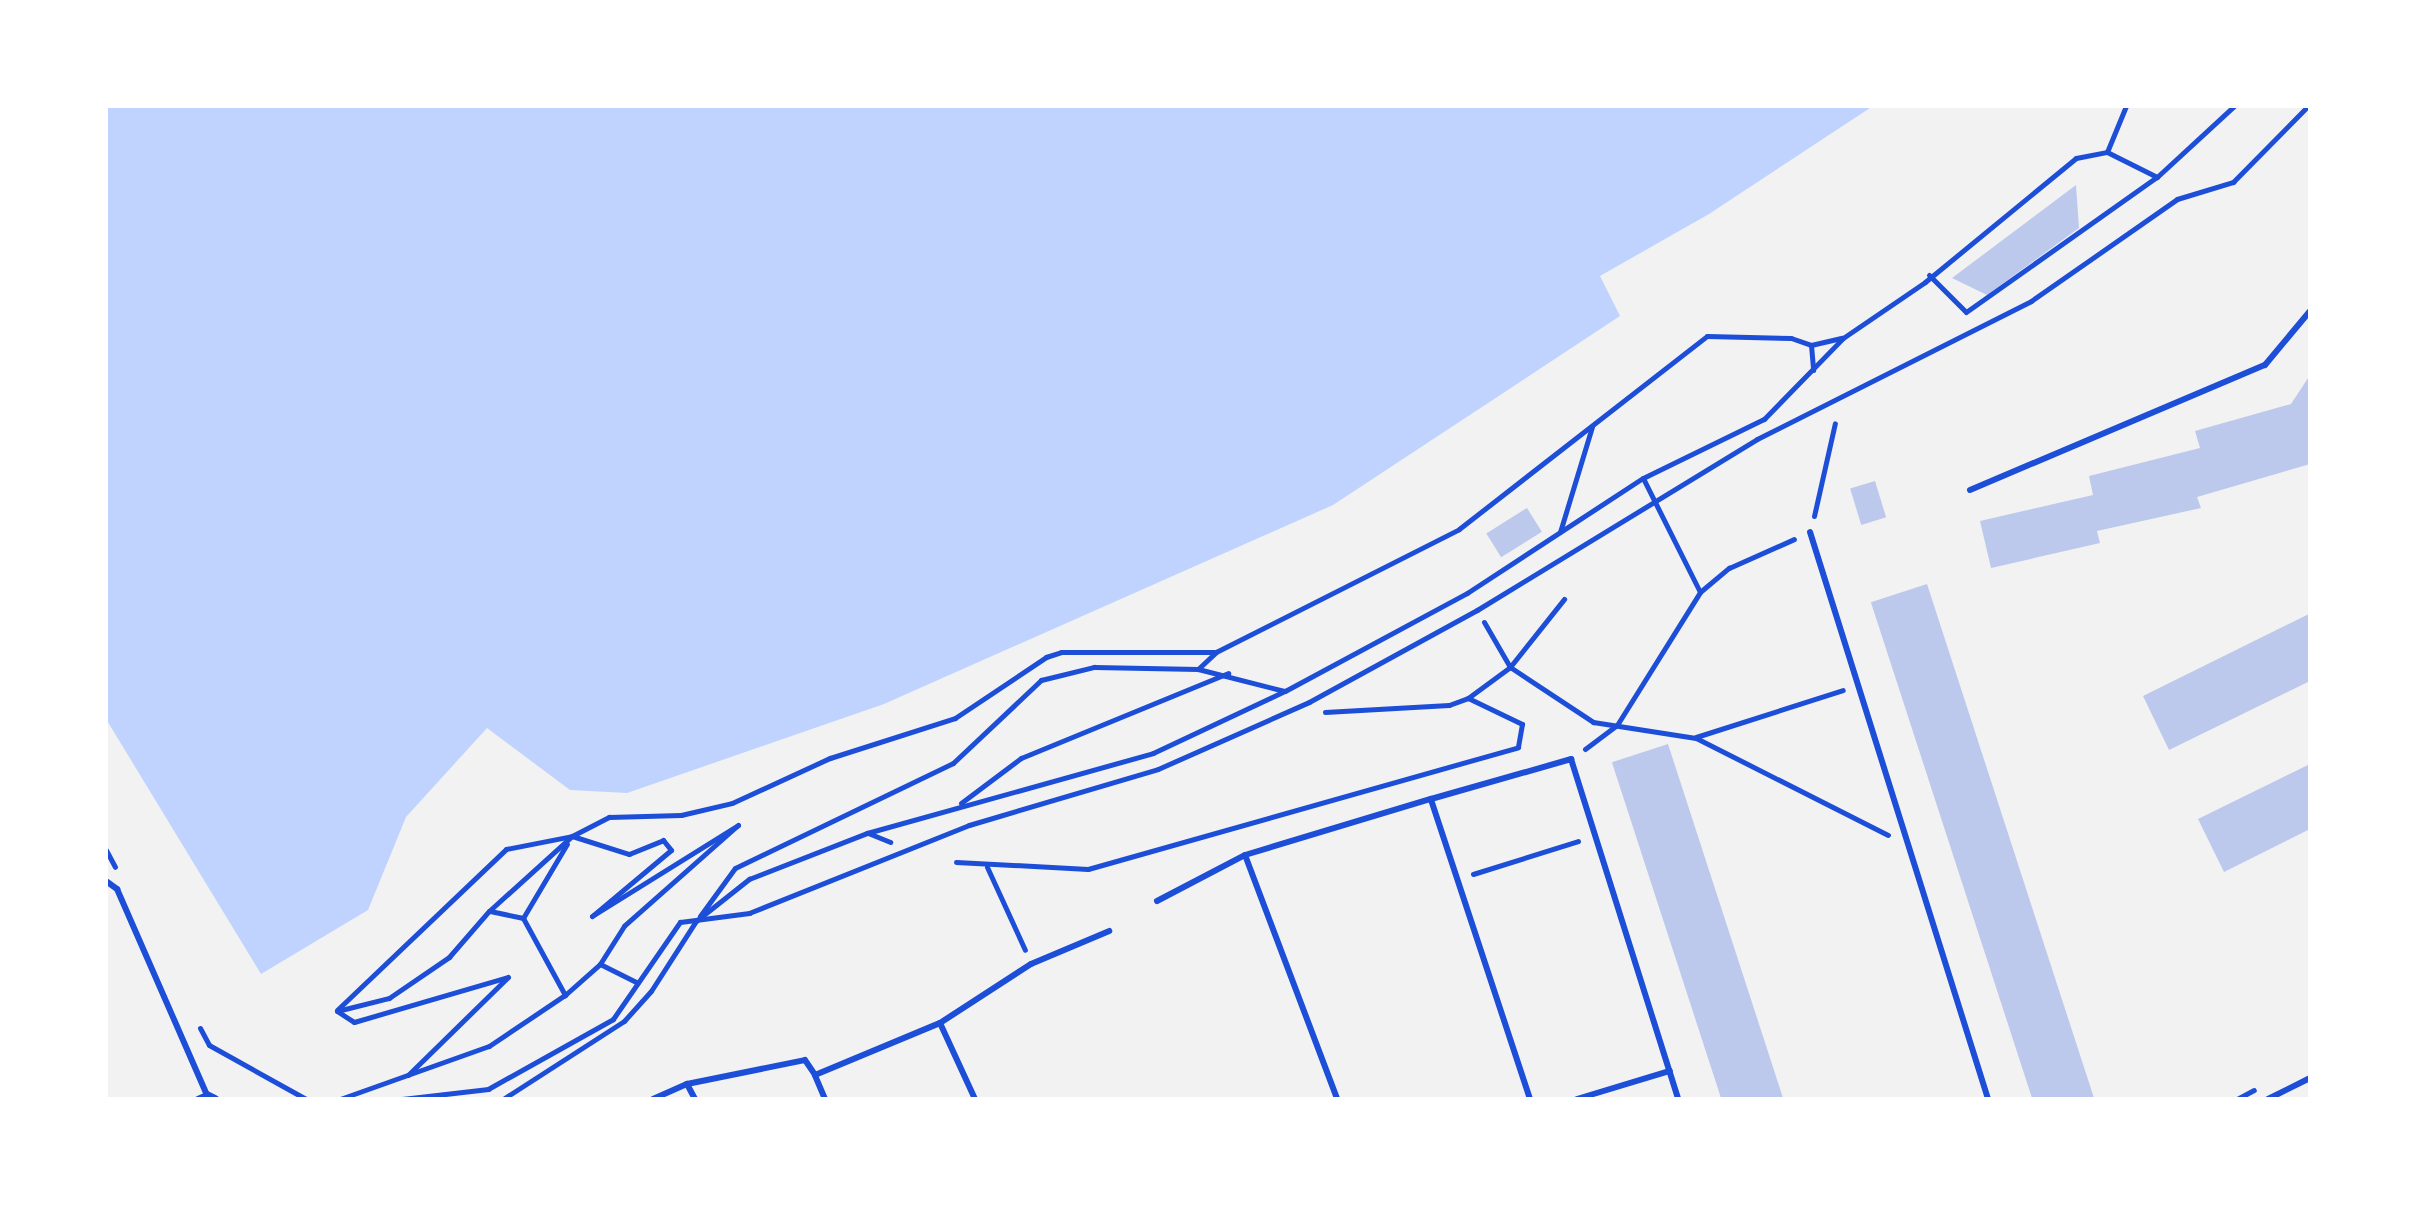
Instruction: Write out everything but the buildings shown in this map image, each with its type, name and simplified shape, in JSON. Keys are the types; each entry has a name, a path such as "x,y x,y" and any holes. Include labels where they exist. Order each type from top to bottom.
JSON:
{"lane":[{"path":"1970,490 2265,365 2310,311"},
{"path":"1810,532 1988,1099"},
{"path":"1157,901 1245,855 1571,759 1592,837 1678,1099"},
{"path":"1431,799 1530,1099"},
{"path":"1245,855 1337,1099"},
{"path":"106,881 117,889 207,1098"},
{"path":"815,1075 940,1023 1031,964 1109,931"},
{"path":"940,1023 975,1099"},
{"path":"653,1099 687,1084 805,1060 825,1099"},
{"path":"1577,1099 1670,1071"},
{"path":"2268,1099 2310,1078"},
{"path":"687,1084 695,1099"}],"path":[{"path":"2107,152 2126,106"},
{"path":"1928,275 1966,312 2157,177 2234,106"},
{"path":"402,1099 488,1089 600,1027 639,986 680,922 749,913 969,825 1158,769 1248,731 1477,610 1757,439 1960,340 2031,301 2163,207 2242,175 2308,106"},
{"path":"696,921 749,879 867,833 1153,753 1285,691 1467,593 1643,478 1764,419 1843,338 1925,282 1928,275 2076,158 2107,152 2157,177"},
{"path":"1198,669 1216,652 1459,529 1707,336 1791,338 1811,345 1843,338"},
{"path":"1811,345 1813,371"},
{"path":"1571,759 1617,725 1700,592 1729,568 1810,532 1835,423"},
{"path":"1560,533 1592,425"},
{"path":"1643,478 1700,592"},
{"path":"1325,712 1449,705 1468,698 1510,667 1564,599"},
{"path":"1484,622 1510,667 1593,722 1696,738 1910,846"},
{"path":"337,1011 389,998 449,957 489,911 572,836 609,817 681,815 732,803 830,758 955,718 1046,657 1061,652 1216,652"},
{"path":"503,1099 624,1021 651,991 735,868 953,763 1041,680 1094,667 1198,669 1228,673 1285,691"},
{"path":"959,805 1021,758 1228,673"},
{"path":"1696,738 1856,686"},
{"path":"1468,698 1522,724"},
{"path":"956,862 987,867 1088,869 1518,747"},
{"path":"337,1011 506,849 572,836 629,854 663,840 671,850 592,916 738,825 624,926 600,964 565,995 489,1046 405,1079 340,1099"},
{"path":"867,833 890,842"},
{"path":"523,918 572,836"},
{"path":"1457,879 1592,837"},
{"path":"106,850 121,878"},
{"path":"987,867 1031,964"},
{"path":"489,911 523,918 565,995"},
{"path":"600,964 638,983"},
{"path":"337,1011 354,1022 508,977 405,1079"},
{"path":"194,1017 209,1045 306,1099"}],"water":[{"path":"106,106 1873,106 1709,214 1600,276 1620,316 1333,505 884,704 627,793 570,790 487,728 406,817 368,910 261,974 106,719"}]}
